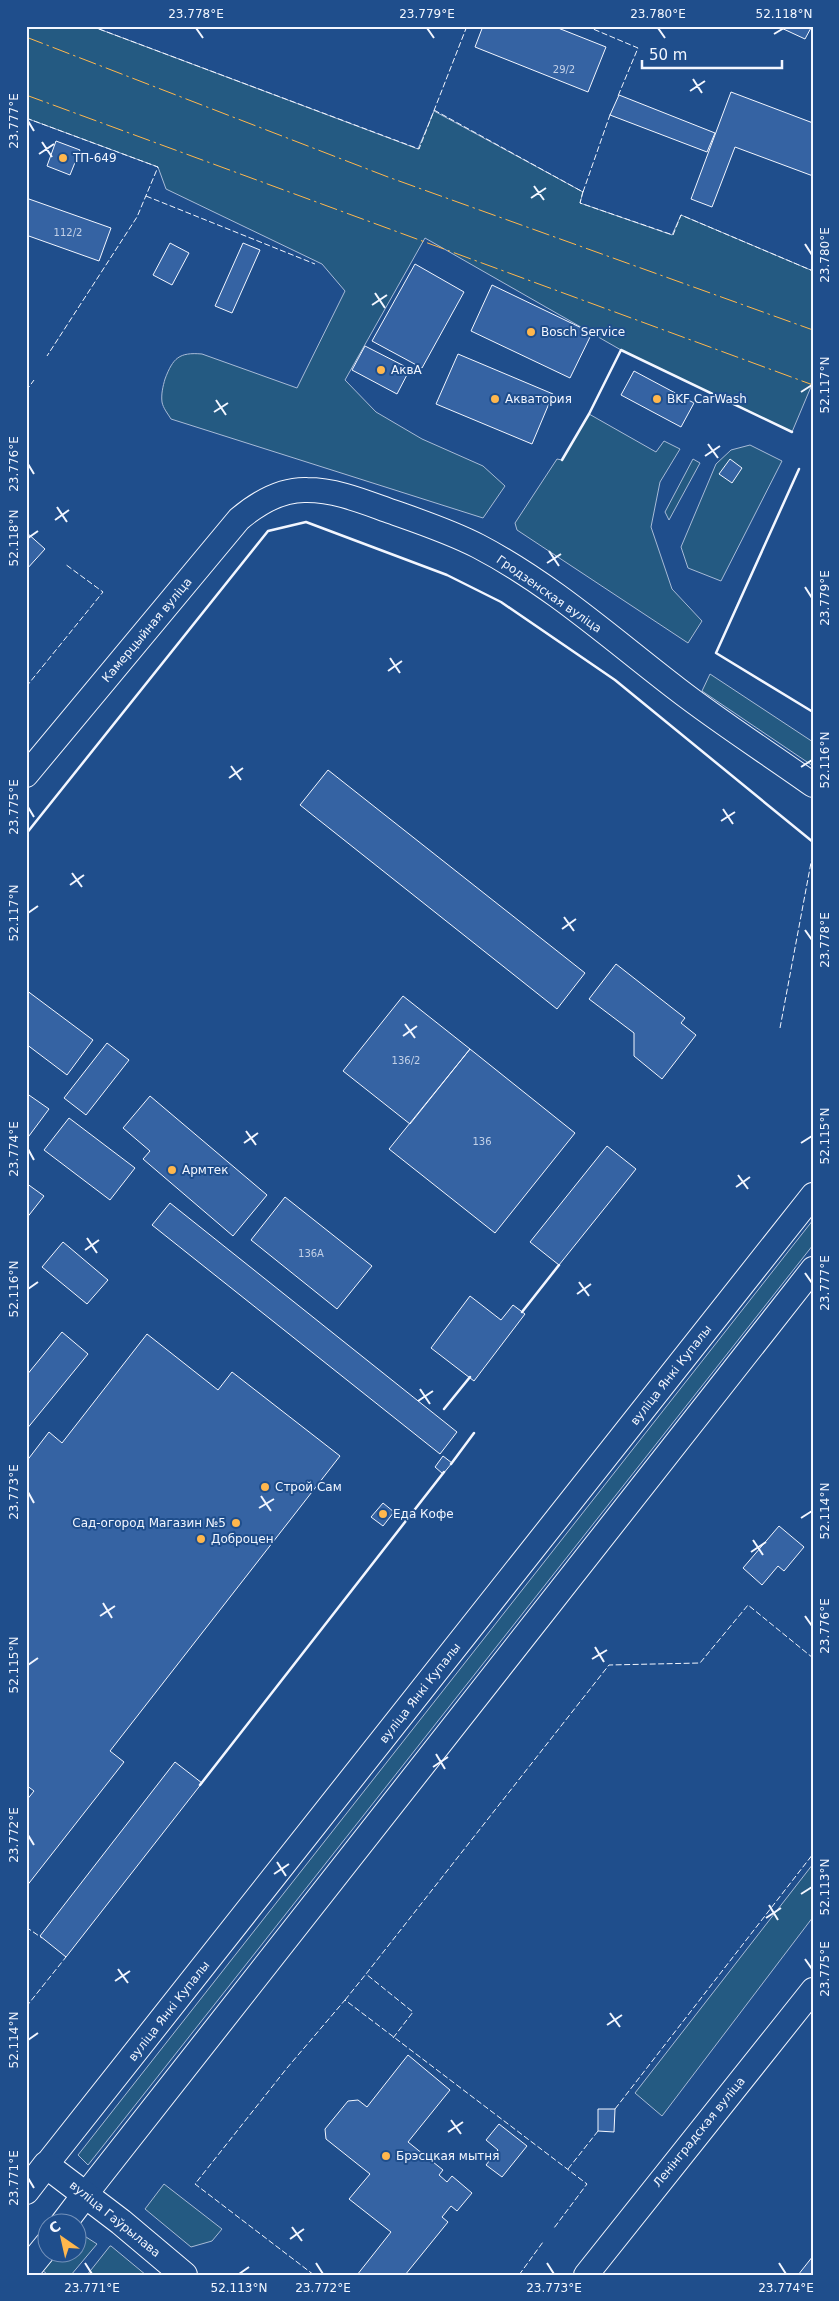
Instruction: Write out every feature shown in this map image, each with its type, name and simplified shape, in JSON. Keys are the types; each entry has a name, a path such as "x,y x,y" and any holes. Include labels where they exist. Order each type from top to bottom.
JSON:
{"main road":[{"name":"Гродзенская вуліца","path":"276,495 306,490 342,496 415,520 480,547 573,608 679,690 813,785"},
{"name":"Камерцыйная вуліца","path":"26,774 240,519 250,510 276,495"},
{"name":"Гродзенская вуліца","path":"791,769 813,780"},
{"name":"вуліца Янкі Купалы","path":"26,2191 813,1194"},
{"path":"71,2214 813,1269"},
{"name":"Ленінградская вуліца","path":"586,2275 813,1990"},
{"name":"вуліца Гаўрылава","path":"46,2164 184,2275"},
{"path":"26,2271 38,2256"}],"shaded area":[{"path":"26,26 91,26 418,149 434,111 583,192 580,203 672,235 681,215 813,271 813,382 792,432 621,350 425,238 345,380 376,412 422,439 483,466 505,486 483,518 171,419 164,409 162,393 165,379 171,366 182,355 202,354 297,388 345,291 322,264 166,189 158,167 26,118"},
{"path":"589,414 656,452 664,441 680,449 660,482 651,527 672,589 702,621 688,643 517,530 515,523 557,459 562,460"},
{"path":"750,445 782,461 721,581 688,568 681,547 716,464 731,450"},
{"path":"693,459 700,463 669,520 665,512"},
{"path":"710,674 813,742 813,766 702,691"},
{"path":"813,1220 813,1245 88,2165 78,2155"},
{"path":"813,1864 813,1917 662,2116 635,2093"},
{"path":"164,2184 222,2229 212,2241 191,2247 145,2209"},
{"path":"88,2238 97,2244 88,2255"},
{"path":"111,2246 146,2275 87,2275"},
{"path":"43,2264 80,2264 71,2275 48,2275 40,2268"}],"building":[{"path":"483,26 553,26 606,47 588,92 475,47"},
{"path":"777,26 812,26 805,39"},
{"path":"731,92 813,123 813,176 735,147 712,207 691,199"},
{"path":"619,95 715,133 707,152 610,115"},
{"name":"ТП-649","path":"56,141 80,150 70,175 47,166"},
{"path":"29,199 111,228 99,261 26,235 26,207"},
{"path":"170,243 189,253 172,285 153,275"},
{"path":"243,243 260,250 232,313 215,306"},
{"path":"415,264 464,292 422,368 372,341"},
{"name":"Bosch Service","path":"492,285 592,333 570,378 471,331"},
{"name":"АквА","path":"365,346 410,369 397,394 352,370"},
{"name":"Акватория","path":"458,354 553,394 532,444 436,404"},
{"name":"BKF CarWash","path":"634,371 694,403 681,427 621,395"},
{"path":"730,459 742,468 732,483 719,474"},
{"path":"26,532 45,549 26,570"},
{"path":"328,770 585,973 557,1009 300,805"},
{"path":"616,964 685,1018 681,1023 696,1035 662,1079 634,1056 634,1033 589,999"},
{"path":"26,990 93,1040 67,1075 26,1044"},
{"path":"403,996 470,1049 410,1124 343,1071"},
{"path":"107,1043 129,1060 86,1115 64,1098"},
{"path":"470,1049 575,1133 495,1233 389,1149"},
{"path":"26,1093 49,1109 26,1140"},
{"path":"150,1096 267,1195 233,1236 143,1159 150,1151 123,1128"},
{"path":"69,1118 135,1168 110,1200 44,1150"},
{"path":"607,1146 636,1169 559,1265 530,1242"},
{"path":"26,1183 44,1196 26,1219"},
{"path":"285,1197 372,1266 337,1309 251,1240"},
{"path":"170,1203 457,1432 440,1454 152,1225"},
{"path":"63,1242 108,1280 87,1304 42,1267"},
{"path":"470,1296 501,1320 513,1305 525,1314 474,1381 431,1348"},
{"path":"62,1332 88,1354 26,1430 26,1376"},
{"path":"147,1334 218,1390 232,1372 340,1456 110,1751 124,1762 26,1887 26,1801 34,1791 26,1785 26,1462 49,1432 62,1443"},
{"path":"443,1456 452,1463 443,1474 435,1467"},
{"name":"Еда Кофе","path":"383,1503 394,1512 383,1526 371,1517"},
{"path":"779,1526 804,1547 784,1571 778,1566 762,1585 743,1568"},
{"path":"175,1762 202,1783 66,1957 40,1936"},
{"name":"Брэсцкая мытня","path":"408,2055 450,2090 408,2142 443,2170 439,2175 447,2182 452,2176 472,2193 457,2211 451,2206 442,2217 448,2222 405,2275 357,2275 391,2232 349,2199 370,2174 326,2139 325,2129 348,2101 358,2100 367,2107"},
{"path":"598,2109 615,2109 614,2132 598,2131"},
{"path":"499,2124 527,2146 502,2177 486,2165 498,2150 486,2140"},
{"path":"813,2256 813,2275 798,2275"}],"fence":[{"path":"91,26 419,149 467,26"},
{"path":"586,26 638,48 618,96"},
{"path":"434,110 583,192 611,112"},
{"path":"26,118 158,167 137,217 47,356"},
{"path":"583,191 580,203 673,235 681,215 813,271"},
{"path":"146,196 315,264"},
{"path":"26,391 34,380"},
{"path":"26,687 103,592 65,564"},
{"path":"780,1028 813,852"},
{"path":"393,2038 413,2012 366,1974 609,1665 700,1663 748,1605 813,1658"},
{"path":"615,2109 813,1854"},
{"path":"26,1927 42,1938"},
{"path":"26,2007 66,1957 64,1955"},
{"path":"345,2000 366,1974"},
{"path":"314,2275 195,2184 287,2068 345,2000 587,2184 554,2228"},
{"path":"568,2169 598,2131"},
{"path":"519,2275 543,2242"}],"wall":[{"path":"562,460 589,414 621,350 792,432"},
{"path":"799,469 716,653 813,712"},
{"path":"26,834 268,531 306,522 447,575 501,602 615,680 813,842"},
{"path":"522,1312 559,1265"},
{"path":"444,1409 470,1377"},
{"path":"451,1464 474,1433"},
{"path":"200,1785 444,1472"}],"power":[{"path":"26,37 388,177 813,330"},
{"path":"26,95 813,385"}],"place":[{"name":"ТП-649","path":"63,158"},
{"name":"Bosch Service","path":"531,332"},
{"name":"АквА","path":"381,370"},
{"name":"Акватория","path":"495,399"},
{"name":"BKF CarWash","path":"657,399"},
{"name":"Армтек","path":"172,1170"},
{"name":"Строй Сам","path":"265,1487"},
{"name":"Еда Кофе","path":"383,1514"},
{"name":"Сад-огород Магазин №5","path":"236,1523"},
{"name":"Доброцен","path":"201,1539"},
{"name":"Брэсцкая мытня","path":"386,2156"}]}
